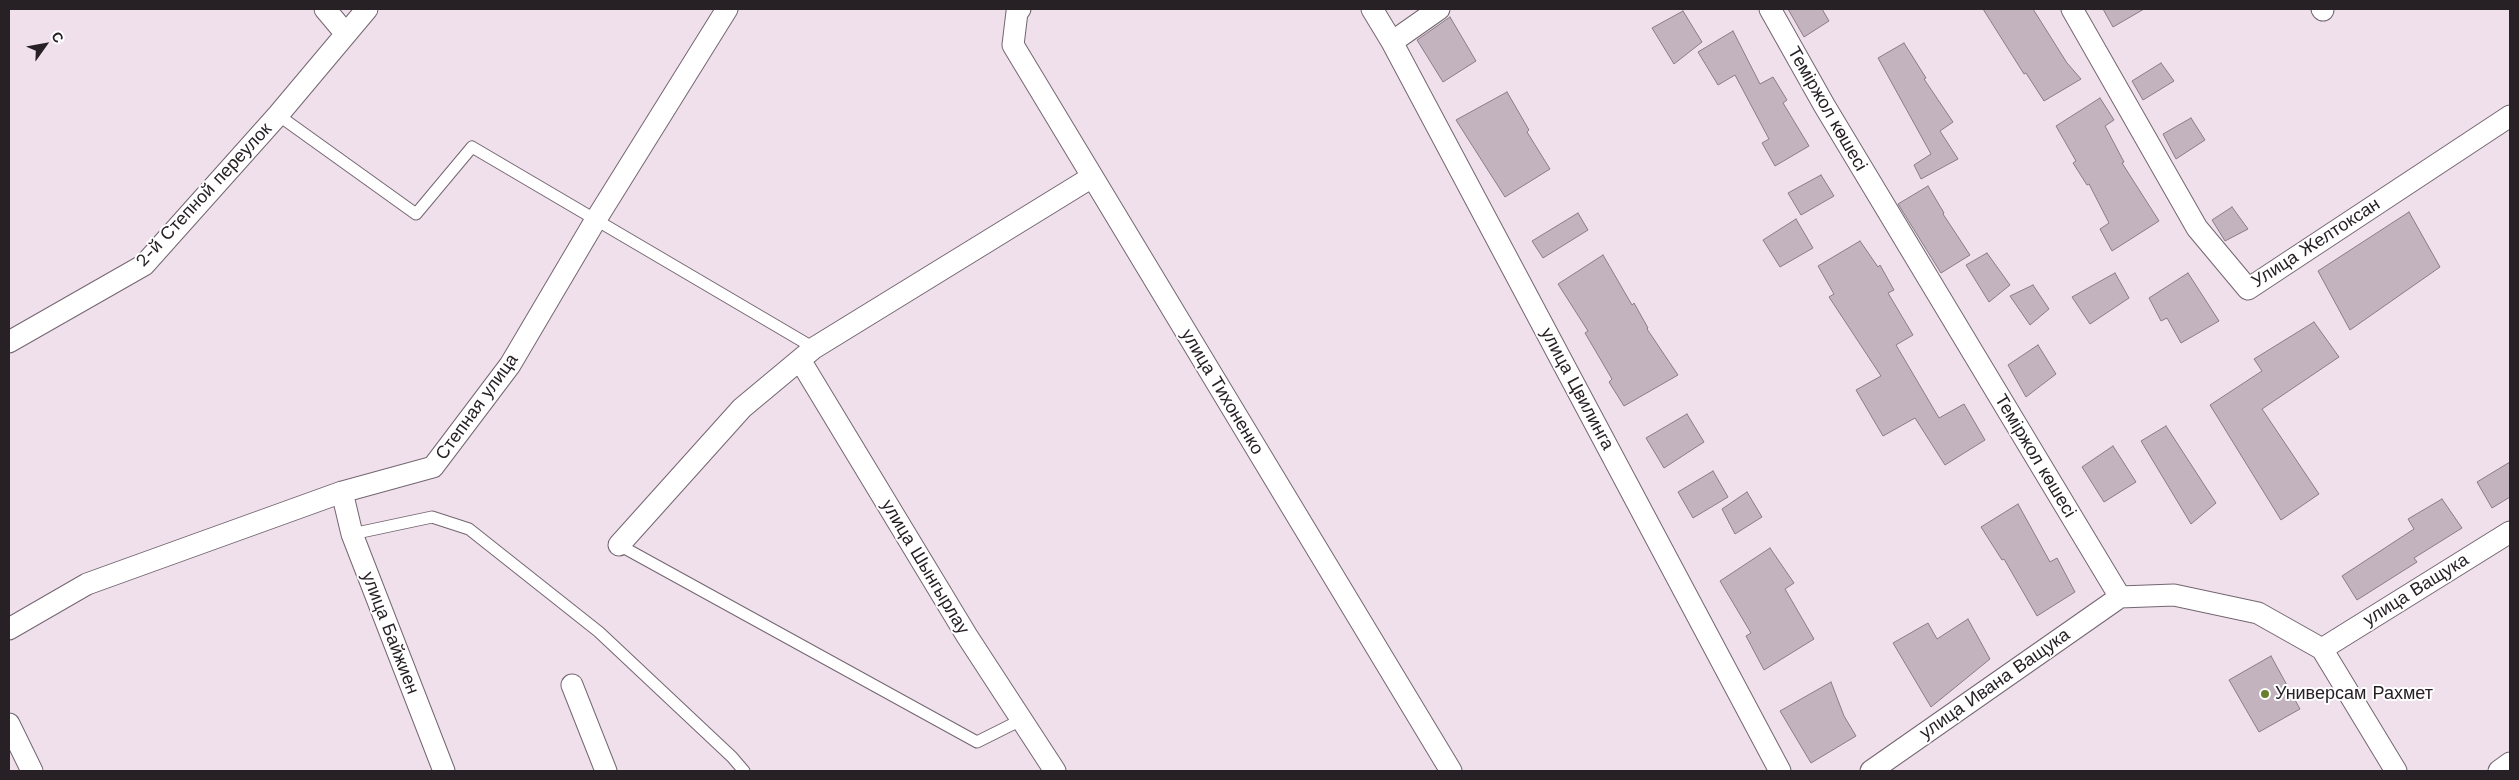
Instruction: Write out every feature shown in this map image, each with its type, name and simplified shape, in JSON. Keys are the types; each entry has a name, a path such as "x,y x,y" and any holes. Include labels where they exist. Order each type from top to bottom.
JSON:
{"street":[{"path":"325,9 346,34"},
{"name":"2-й Степной переулок","path":"9,342 144,265 278,115 367,9"},
{"name":"Степная улица","path":"9,628 86,584 342,492 432,467 510,365 595,221 727,9"},
{"name":"улица Тихоненко","path":"1020,9 1017,12 1012,45 1451,771"},
{"name":"улица Цвилинга","path":"1372,9 1392,42 1780,771"},
{"path":"1392,42 1439,9"},
{"name":"Теміржол көшесі","path":"1770,9 1854,156 2120,597"},
{"name":"Улица Желтоксан","path":"2072,9 2197,228 2248,289 2510,116"},
{"path":"619,545 742,408 807,354 1092,177"},
{"name":"улица Шынгырлау","path":"807,354 966,636 1055,771"},
{"name":"улица Байжиен","path":"342,492 352,534 444,771"},
{"name":"улица Ващука","path":"2322,649 2510,532"},
{"path":"2120,597 2174,595 2258,613 2322,649 2396,771"},
{"name":"улица Ивана Ващука","path":"1870,771 2120,597"},
{"path":"572,685 606,771"},
{"path":"9,724 32,771"},
{"path":"2499,771 2510,763"}],"lane":[{"path":"278,115 416,214 472,147 595,221 807,354"},
{"path":"352,534 432,517 469,529 599,632 744,771"},
{"path":"619,545 977,742 1021,720"}],"building":[{"path":"1788,9 1822,9 1829,21 1804,37"},
{"path":"1983,9 2033,9 2067,63 2081,79 2044,101 2026,73 2024,74"},
{"path":"2103,9 2144,9 2113,27"},
{"path":"1683,11 1702,42 1674,64 1652,28"},
{"path":"1450,17 1476,61 1443,82 1417,40"},
{"path":"1733,31 1760,84 1773,77 1787,100 1783,103 1809,146 1775,166 1762,143 1769,139 1735,75 1718,85 1698,52"},
{"path":"1904,43 1926,78 1924,79 1953,122 1940,131 1958,159 1921,179 1914,165 1931,154 1878,58"},
{"path":"2161,63 2174,81 2143,100 2132,81"},
{"path":"1507,92 1529,130 1527,132 1550,169 1505,197 1456,120"},
{"path":"2100,98 2114,120 2105,126 2124,162 2122,163 2159,221 2112,251 2100,229 2109,223 2089,184 2087,185 2073,163 2076,161 2056,126"},
{"path":"2191,118 2205,140 2176,159 2163,134"},
{"path":"1821,175 1834,196 1801,215 1788,193"},
{"path":"1928,186 1943,214 1970,255 1941,273 1898,204"},
{"path":"2232,207 2248,229 2225,241 2212,220"},
{"path":"2409,212 2440,267 2350,330 2318,271"},
{"path":"1578,213 1588,230 1543,258 1532,241"},
{"path":"1796,219 1813,248 1780,267 1763,240"},
{"path":"1860,241 1878,267 1880,265 1894,290 1888,293 1913,335 1896,345 1939,418 1964,404 1985,440 1945,465 1915,418 1883,436 1856,390 1881,376 1829,297 1834,294 1818,266"},
{"path":"1987,253 2010,285 1989,302 1966,265"},
{"path":"1603,255 1632,305 1634,303 1647,329 1678,375 1624,406 1609,382 1612,379 1585,333 1588,331 1558,284"},
{"path":"2115,273 2129,298 2090,324 2072,297"},
{"path":"2188,273 2219,321 2181,343 2167,318 2161,321 2149,298"},
{"path":"2033,285 2049,309 2030,325 2010,296"},
{"path":"2314,322 2339,357 2262,409 2319,494 2281,520 2210,405 2262,371 2254,359"},
{"path":"2038,345 2056,374 2026,397 2008,365"},
{"path":"1687,414 1704,442 1664,468 1646,438"},
{"path":"2166,426 2216,503 2191,524 2141,441"},
{"path":"2113,446 2136,482 2104,502 2082,467"},
{"path":"2510,462 2510,497 2492,508 2477,482"},
{"path":"1713,471 1728,497 1693,518 1678,492"},
{"path":"1747,492 1762,517 1735,534 1722,509"},
{"path":"2442,499 2462,528 2414,558 2417,562 2357,600 2342,576 2414,529 2408,519"},
{"path":"2018,504 2050,562 2057,558 2075,592 2037,616 2004,559 2002,560 1981,527"},
{"path":"1770,548 1794,583 1785,589 1814,639 1764,670 1746,636 1751,633 1720,581"},
{"path":"1968,619 1990,659 1931,707 1893,643 1928,623 1937,639"},
{"name":"Универсам Рахмет","path":"2271,656 2300,709 2259,732 2229,680"},
{"path":"1831,682 1844,716 1856,736 1811,763 1780,711"}],"place":[{"name":"Универсам Рахмет","path":"2265,694"}]}
